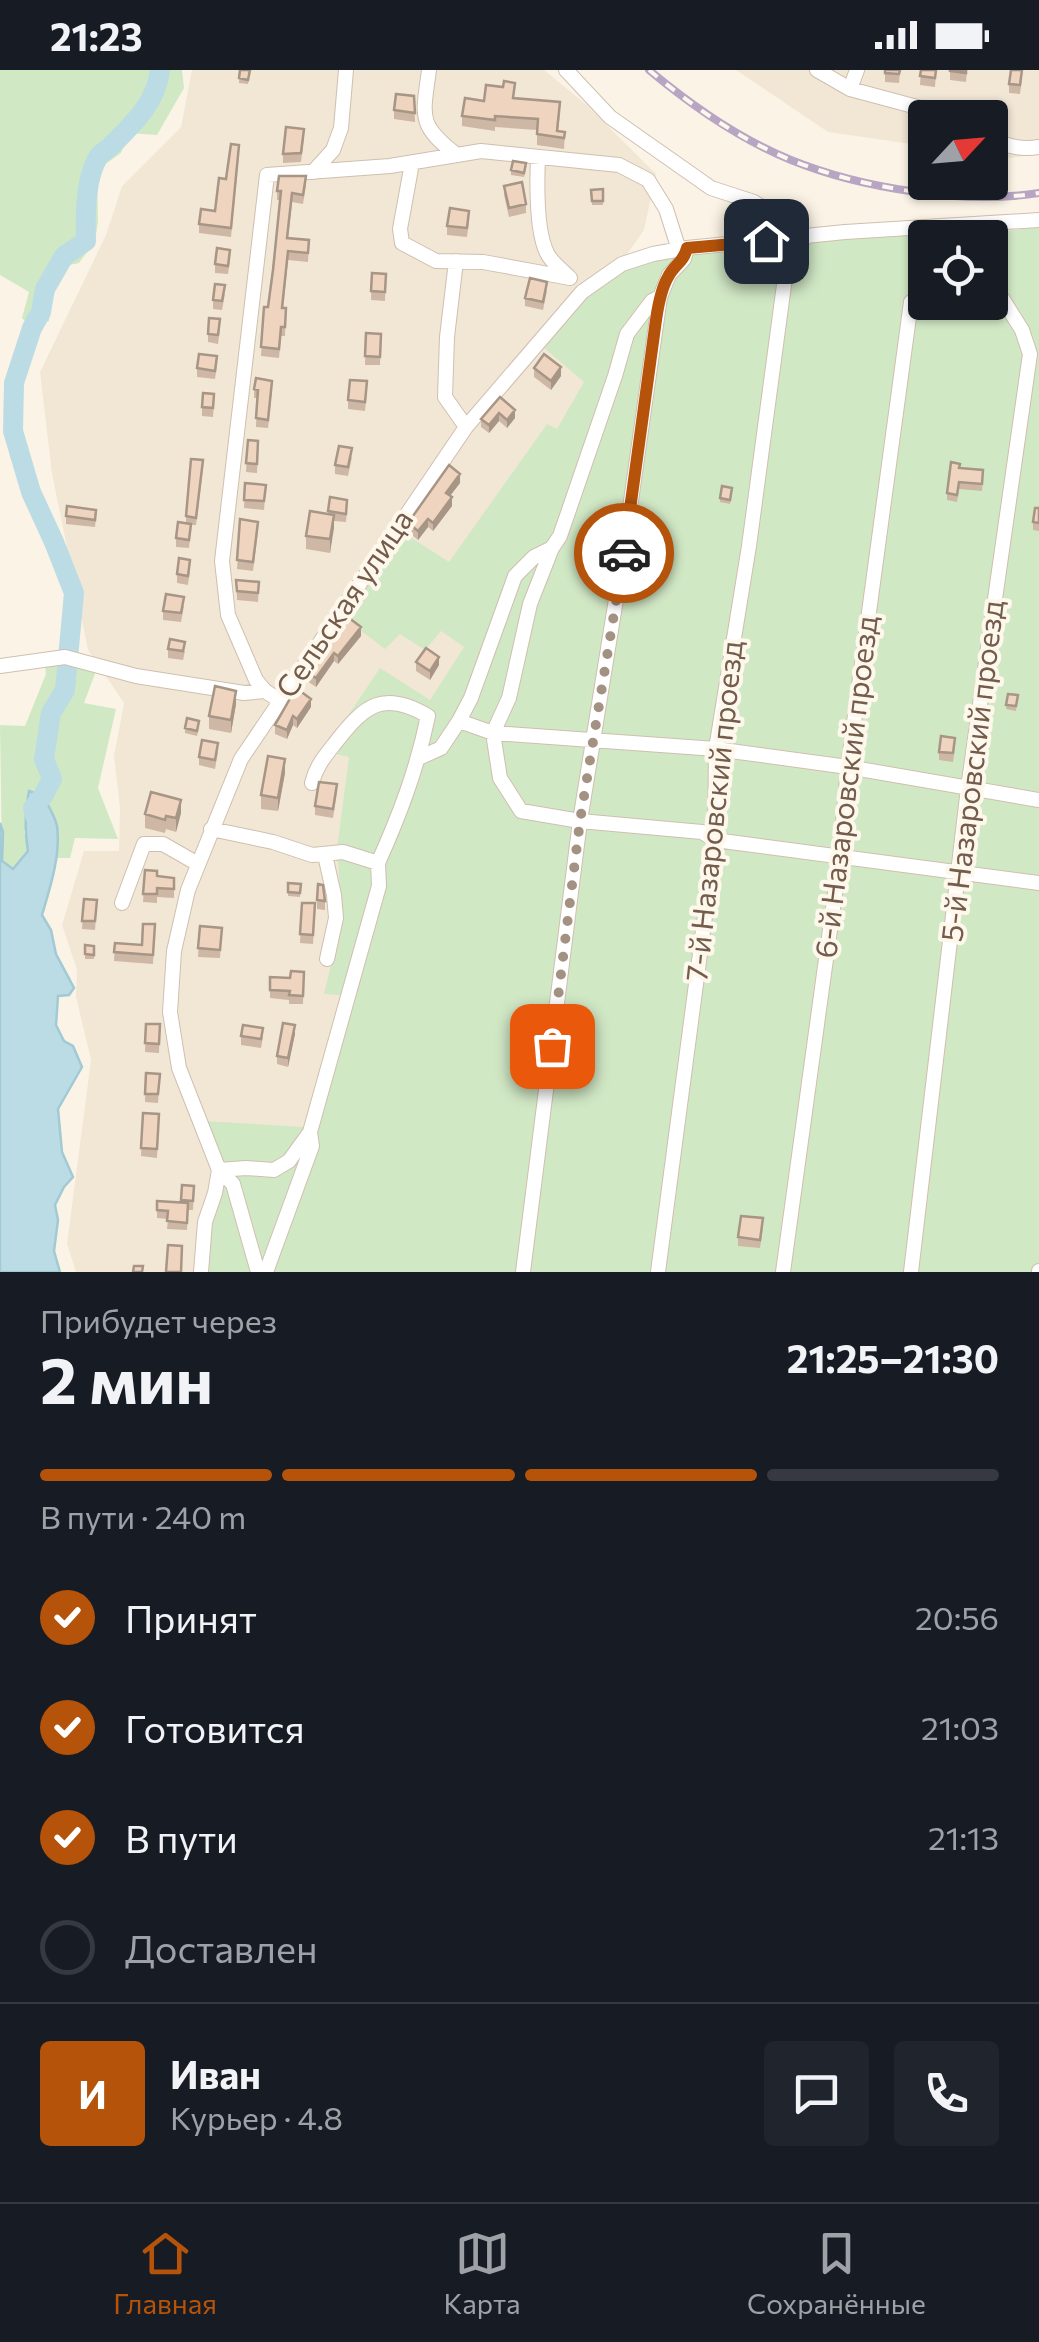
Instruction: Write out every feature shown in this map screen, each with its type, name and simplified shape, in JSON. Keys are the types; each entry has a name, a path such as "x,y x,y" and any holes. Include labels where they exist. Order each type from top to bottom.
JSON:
{"street":[{"path":"313,172 332,150 341,128 346,70"},
{"path":"429,70 423,115 434,138 457,155"},
{"path":"566,70 610,117 711,188 754,202 805,237"},
{"path":"817,70 850,89 908,106"},
{"path":"850,89 857,70"},
{"path":"1008,145 1039,147"},
{"path":"279,700 265,692 228,615 222,562 267,175 412,163 481,151 619,165 648,180 666,209 684,258 668,275 660,297 580,821 523,1272"},
{"path":"538,156 537,186 547,254 582,292"},
{"path":"412,163 400,228 402,243 436,260 483,262 570,278"},
{"name":"Сельская улица","path":"1008,226 1039,220"},
{"name":"Сельская улица","path":"262,1272 255,1266 233,1184 219,1170 180,1068 170,1012 174,951 188,890 240,759 466,426 582,292 622,264 653,254 908,227"},
{"name":"7-й Назаровский проезд","path":"658,1272 715,840 716,749 750,546 786,270 805,237"},
{"path":"456,261 445,397 466,426"},
{"path":"660,297 652,301 627,334 560,536 530,604 508,698 493,733 500,778 521,811 580,821 702,832 715,840 1039,883"},
{"name":"5-й Назаровский проезд","path":"911,1272 968,788 1034,355 1008,308"},
{"name":"6-й Назаровский проезд","path":"784,1272 840,857 848,767 915,320"},
{"path":"420,758 441,748 472,698 515,576 534,557 552,548"},
{"path":"0,666 65,657 136,676 265,692"},
{"path":"201,1272 205,1222 219,1170 274,1170 289,1161 310,1132 379,886 378,864 404,807 428,716 397,704 377,704 357,715 316,768 312,783"},
{"path":"459,721 493,733 716,749 1039,800"},
{"path":"211,829 312,855 342,852 378,864"},
{"path":"122,903 144,844 162,844 198,864"},
{"path":"326,854 336,918 327,959"},
{"path":"262,1272 312,1146 310,1132"}],"shaded area":[{"path":"192,70 544,70 587,105 656,174 644,230 560,350 592,387 474,655 349,1050 286,1272 76,1272 67,1244 91,1060 76,997 77,970 62,925 84,851 119,851 120,808 114,756 124,703 88,650 52,474 40,372 106,235 122,186 181,127"},
{"path":"736,70 1039,70 1039,154 1008,158 1008,100 908,100 908,144 828,132"}],"green space":[{"path":"0,70 182,70 184,88 157,135 128,133 121,153 97,170 95,241 79,263 60,267 51,287 49,321 32,328 22,318 29,292 0,275"},
{"path":"1039,227 1039,1272 209,1272 211,1223 220,1194 204,1121 304,1127 317,1123 350,996 324,994 342,919 337,848 349,757 324,751 380,668 430,700 464,647 441,631 425,650 400,634 385,649 343,617 401,531 449,562 547,424 557,429 584,382 543,347 590,293 618,272 655,258 908,234 908,320 1008,320 1008,231"},
{"path":"45,665 96,671 84,703 116,709 98,788 118,839 75,838 70,858 56,858 57,824 24,831 28,851 13,869 2,861 0,725 25,726 46,674"}],"water":[{"path":"29,791 43,796 57,826 56,860 42,915 74,988 69,995 58,996 56,1025 64,1041 73,1046 82,1067 58,1109 62,1152 73,1177 55,1205 58,1220 54,1251 60,1272 0,1272 0,823 2,861 13,869 28,851"}],"building":[{"path":"240,70 250,70 248,80 239,78"},
{"path":"921,70 936,70 935,78 920,76"},
{"path":"1011,70 1022,70 1020,85 1009,84"},
{"path":"504,81 515,83 513,98 560,102 557,131 565,132 564,138 537,134 538,119 462,116 465,98 484,101 486,85 503,87"},
{"path":"396,94 414,96 415,113 394,110"},
{"path":"286,127 304,129 301,153 283,154"},
{"path":"231,144 239,145 231,228 199,224 201,209 215,211 219,178 226,179"},
{"path":"513,161 526,163 524,173 511,170"},
{"path":"279,176 306,176 303,195 292,193 287,238 309,240 308,253 288,251 282,308 286,308 285,327 281,327 279,349 261,347 264,307 268,307 273,270"},
{"path":"522,182 526,204 509,208 504,186"},
{"path":"603,189 603,201 592,201 591,190"},
{"path":"450,208 469,211 467,228 447,226"},
{"path":"217,248 230,250 228,266 215,264"},
{"path":"372,273 386,274 385,292 371,291"},
{"path":"530,278 547,282 543,302 525,298"},
{"path":"215,284 225,285 222,301 213,300"},
{"path":"209,318 220,319 218,335 208,334"},
{"path":"366,333 381,334 380,357 365,356"},
{"path":"199,354 217,356 215,371 197,368"},
{"path":"544,354 561,367 551,381 534,368"},
{"path":"256,378 272,381 268,420 256,418"},
{"path":"350,380 367,381 365,402 348,400"},
{"path":"203,393 214,394 213,408 202,407"},
{"path":"500,397 515,410 507,420 499,413 489,425 481,419"},
{"path":"248,440 258,441 257,464 246,463"},
{"path":"339,446 352,448 348,467 335,465"},
{"path":"191,459 203,460 196,518 186,516"},
{"path":"951,462 960,464 959,468 983,470 982,484 959,482 957,495 947,493"},
{"path":"449,465 460,474 446,493 452,497 433,523 428,519 418,531 408,523"},
{"path":"245,483 266,485 264,501 244,500"},
{"path":"722,486 732,488 730,500 720,498"},
{"path":"330,497 347,500 346,514 328,511"},
{"path":"67,506 96,510 95,520 66,516"},
{"path":"1035,508 1039,508 1039,523 1033,522"},
{"path":"310,511 334,515 330,539 306,536"},
{"path":"240,519 258,522 253,562 237,560"},
{"path":"178,522 191,524 189,540 176,538"},
{"path":"179,558 190,560 188,576 177,574"},
{"path":"236,580 259,582 258,593 237,591"},
{"path":"166,594 184,597 181,613 163,611"},
{"path":"345,615 361,627 338,656 334,653 316,678 307,672"},
{"path":"170,639 185,642 183,651 168,649"},
{"path":"426,648 439,657 430,671 416,662"},
{"path":"215,686 236,691 231,720 209,716"},
{"path":"296,688 311,699 297,719 293,716 287,730 275,725"},
{"path":"1008,694 1018,695 1016,706 1006,705"},
{"path":"187,718 199,721 197,731 185,728"},
{"path":"941,736 955,738 953,753 939,752"},
{"path":"202,740 218,743 215,760 199,757"},
{"path":"268,756 285,759 278,798 261,795"},
{"path":"319,782 337,784 333,809 315,806"},
{"path":"151,792 181,800 176,818 166,816 165,820 145,814"},
{"path":"145,870 174,878 174,889 157,888 157,894 143,894"},
{"path":"288,883 301,884 300,893 288,892"},
{"path":"318,884 323,885 325,901 317,900"},
{"path":"84,899 97,900 95,921 82,921"},
{"path":"302,903 315,903 313,935 300,934"},
{"path":"143,924 155,924 153,955 114,952 115,943 142,945"},
{"path":"200,926 222,928 220,950 198,948"},
{"path":"85,945 94,946 94,955 85,954"},
{"path":"291,971 304,972 303,996 270,990 270,977 290,978"},
{"path":"283,1023 295,1025 288,1058 277,1056"},
{"path":"146,1024 160,1024 159,1044 145,1043"},
{"path":"243,1025 263,1028 261,1039 241,1036"},
{"path":"146,1073 160,1074 158,1094 145,1094"},
{"path":"143,1113 159,1114 157,1149 141,1148"},
{"path":"182,1185 194,1186 193,1201 181,1200"},
{"path":"157,1201 188,1203 187,1223 167,1221 168,1211 157,1210"},
{"path":"741,1216 763,1218 760,1240 738,1237"},
{"path":"168,1245 182,1246 181,1272 166,1272"}],"waterway":[{"path":"35,816 33,808 52,779 44,759 51,713 65,690 74,593 31,492 13,431 14,383 41,312 45,289 64,256 86,241 87,197 94,165 143,112 154,93 160,70"}],"railway":[{"path":"649,70 735,132 818,170 913,192 979,197 1039,193"}],"way so far":[{"path":"552,1046 580,821 624,553"}],"route":[{"path":"624,553 656,320 668,275 684,258 687,248 766,241"}]}
